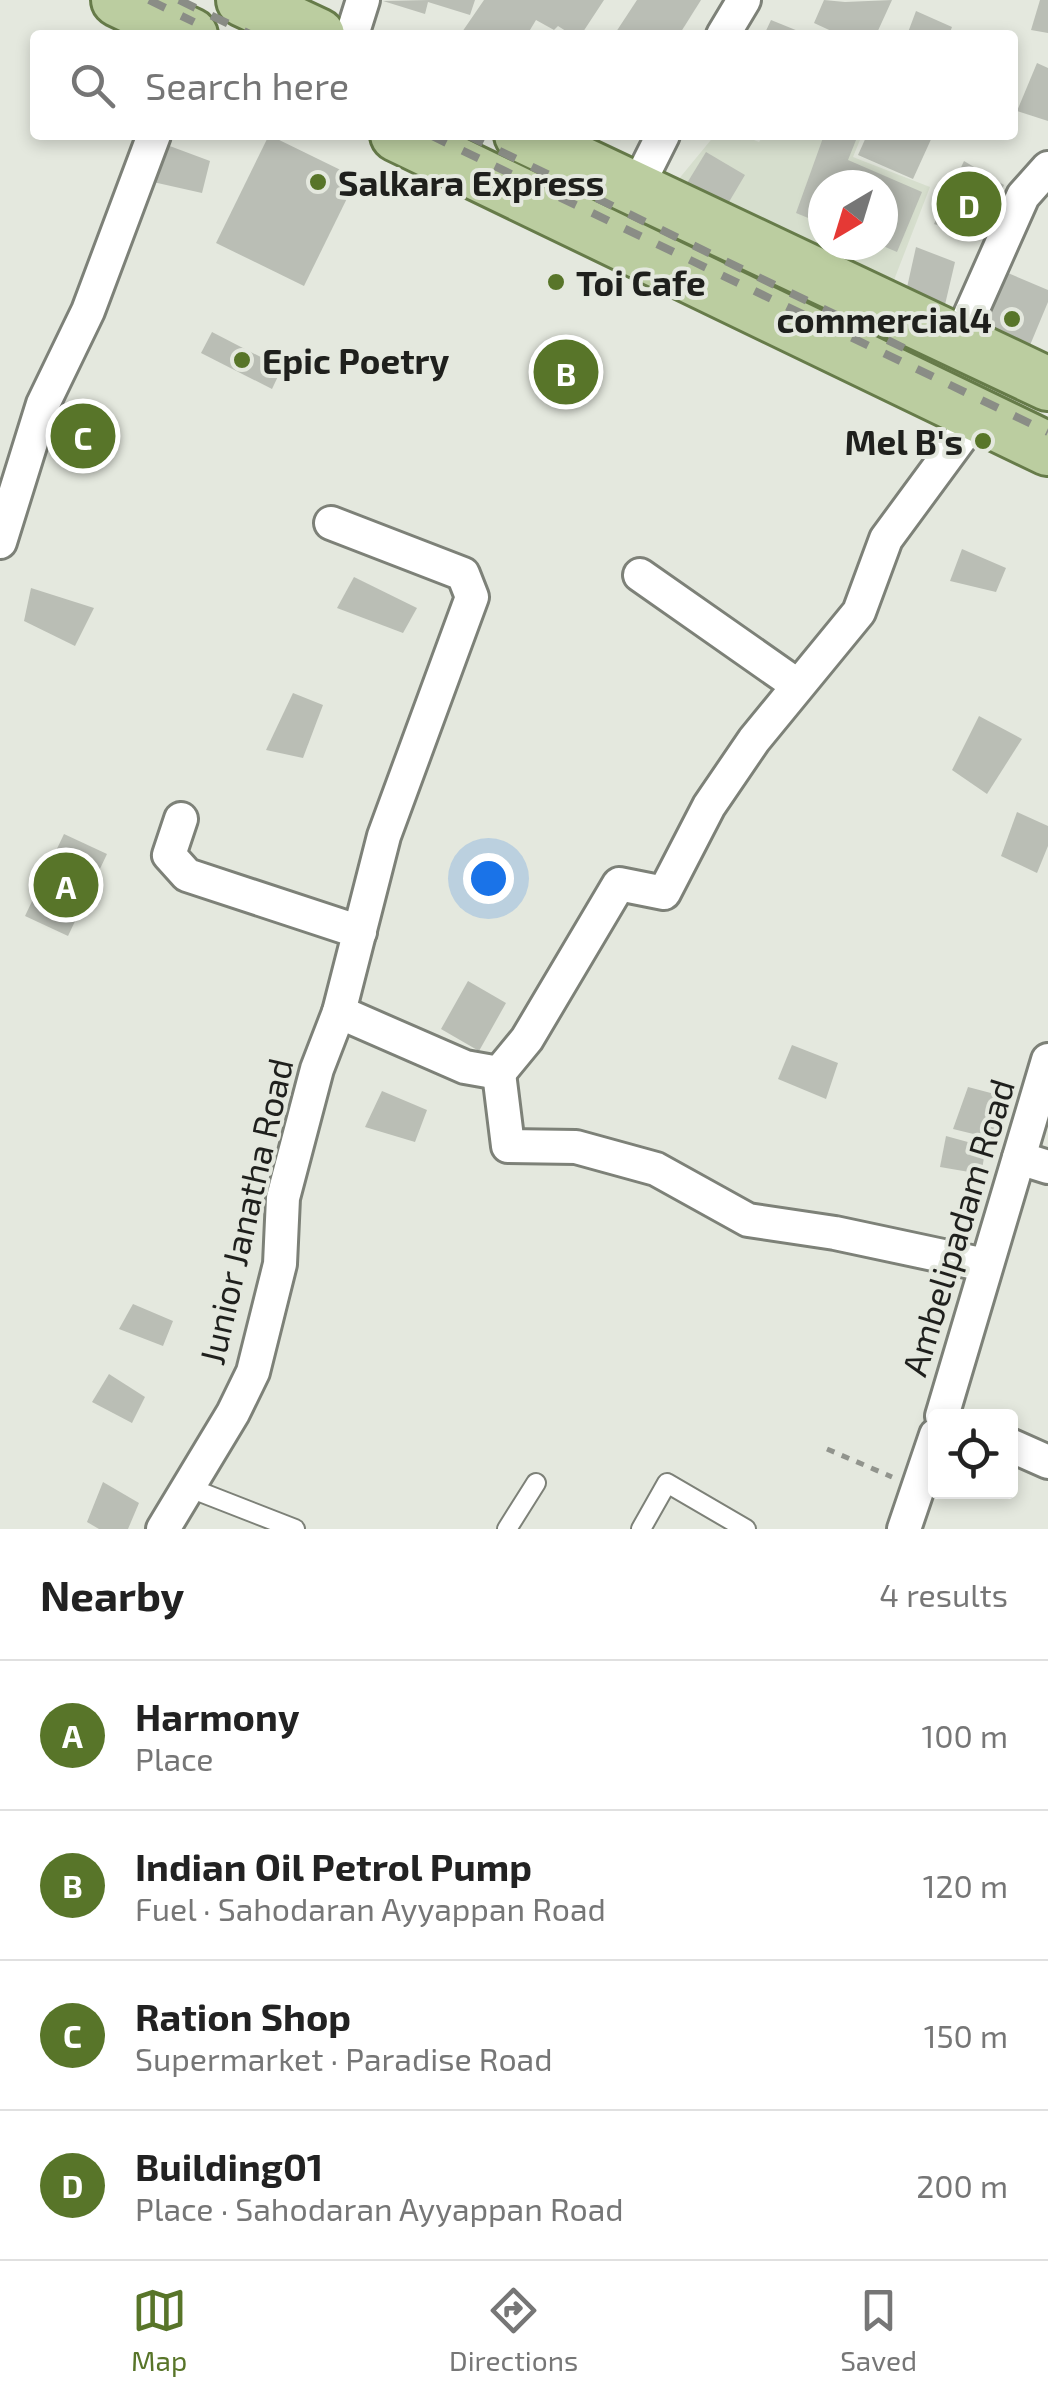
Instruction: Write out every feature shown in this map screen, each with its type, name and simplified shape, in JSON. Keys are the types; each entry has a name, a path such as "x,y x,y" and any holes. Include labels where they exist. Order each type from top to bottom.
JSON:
{"main road":[{"path":"118,0 180,30"},
{"path":"243,0 307,30"},
{"path":"406,140 1048,449"},
{"path":"531,140 1048,384"}],"street":[{"path":"353,30 362,0"},
{"path":"726,30 744,0"},
{"path":"0,542 44,404 88,311 152,140"},
{"path":"635,190 661,140"},
{"path":"958,342 1023,196 1048,168"},
{"path":"978,414 886,539 859,612 796,685 709,806 664,893 619,884 527,1040 499,1073 508,1146 576,1147 656,1170 748,1220 835,1233 986,1265"},
{"name":"Junior Janatha Road","path":"164,1529 254,1372 280,1264 284,1198 316,1069 339,1012 384,836 472,598 464,574 330,524"},
{"path":"640,575 796,685"},
{"path":"181,818 169,855 186,875 360,932"},
{"path":"339,1012 465,1067 499,1073"},
{"name":"Ambelipadam Road","path":"944,1409 986,1265 1034,1163 1048,1060"},
{"path":"1018,1449 1048,1462"},
{"name":"Ambelipadam Road","path":"904,1529 928,1459"}],"lane":[{"path":"641,1529 667,1482 746,1529"},
{"path":"507,1529 536,1483"},
{"path":"190,1488 296,1529"}],"path":[{"path":"828,1449 918,1488"}],"shaded area":[{"path":"711,140 860,140 853,157 886,170 808,170 808,253 673,186"},
{"path":"898,175 930,187 889,293 822,260 898,260"}],"building":[{"path":"475,0 470,15 428,2 425,14 383,1"},
{"path":"484,0 604,0 584,30 564,30 558,26 554,30 536,20 530,30 463,30"},
{"path":"637,0 701,0 682,30 617,30"},
{"path":"824,0 892,0 878,30 829,30 814,23"},
{"path":"1040,0 1048,0 1048,33 1031,30"},
{"path":"916,11 952,27 951,30 909,30"},
{"path":"771,20 796,30 766,30"},
{"path":"1037,63 1048,68 1048,121 1018,109"},
{"path":"267,140 279,140 357,178 304,286 216,243"},
{"path":"822,140 856,140 848,160 871,170 811,170"},
{"path":"865,140 931,140 913,179 858,155"},
{"path":"167,145 210,161 202,193 153,182"},
{"path":"706,152 745,175 723,212 684,188"},
{"path":"964,161 1004,185 979,239 934,224"},
{"path":"808,180 808,218 796,213"},
{"path":"898,182 922,192 898,250"},
{"path":"916,247 955,262 944,309 906,292"},
{"name":"commercial4","path":"1001,270 1048,290 1048,302 1028,350 978,335"},
{"name":"Epic Poetry","path":"212,332 282,368 272,389 201,353"},
{"path":"962,549 1006,568 996,592 950,581"},
{"path":"354,577 417,608 403,633 337,608"},
{"path":"31,588 94,608 75,646 24,621"},
{"path":"293,693 323,705 303,758 266,750"},
{"path":"979,716 1022,739 987,794 952,770"},
{"path":"1017,812 1048,826 1048,846 1037,873 1001,856"},
{"path":"64,834 107,854 68,936 25,916"},
{"path":"468,981 506,1003 479,1051 441,1029"},
{"path":"792,1045 838,1063 826,1099 778,1079"},
{"path":"968,1087 1006,1097 990,1138 953,1129"},
{"path":"382,1091 427,1110 415,1142 365,1127"},
{"path":"946,1136 986,1147 981,1174 940,1167"},
{"path":"133,1304 173,1321 163,1346 119,1329"},
{"path":"109,1374 145,1397 132,1423 92,1402"},
{"path":"103,1482 139,1503 128,1529 99,1529 87,1522"}],"railway":[{"path":"149,0 194,22"},
{"path":"179,0 242,30"},
{"path":"440,140 1048,432"},
{"path":"477,140 912,352"}],"place":[{"name":"Salkara Express","path":"318,182"},
{"name":"Building01","path":"969,204"},
{"name":"Toi Cafe","path":"556,282"},
{"name":"commercial4","path":"1012,319"},
{"name":"Epic Poetry","path":"242,360"},
{"name":"Indian Oil Petrol Pump","path":"566,372"},
{"name":"Ration Shop","path":"83,436"},
{"name":"Mel B's","path":"983,441"},
{"name":"Harmony","path":"66,885"}]}
